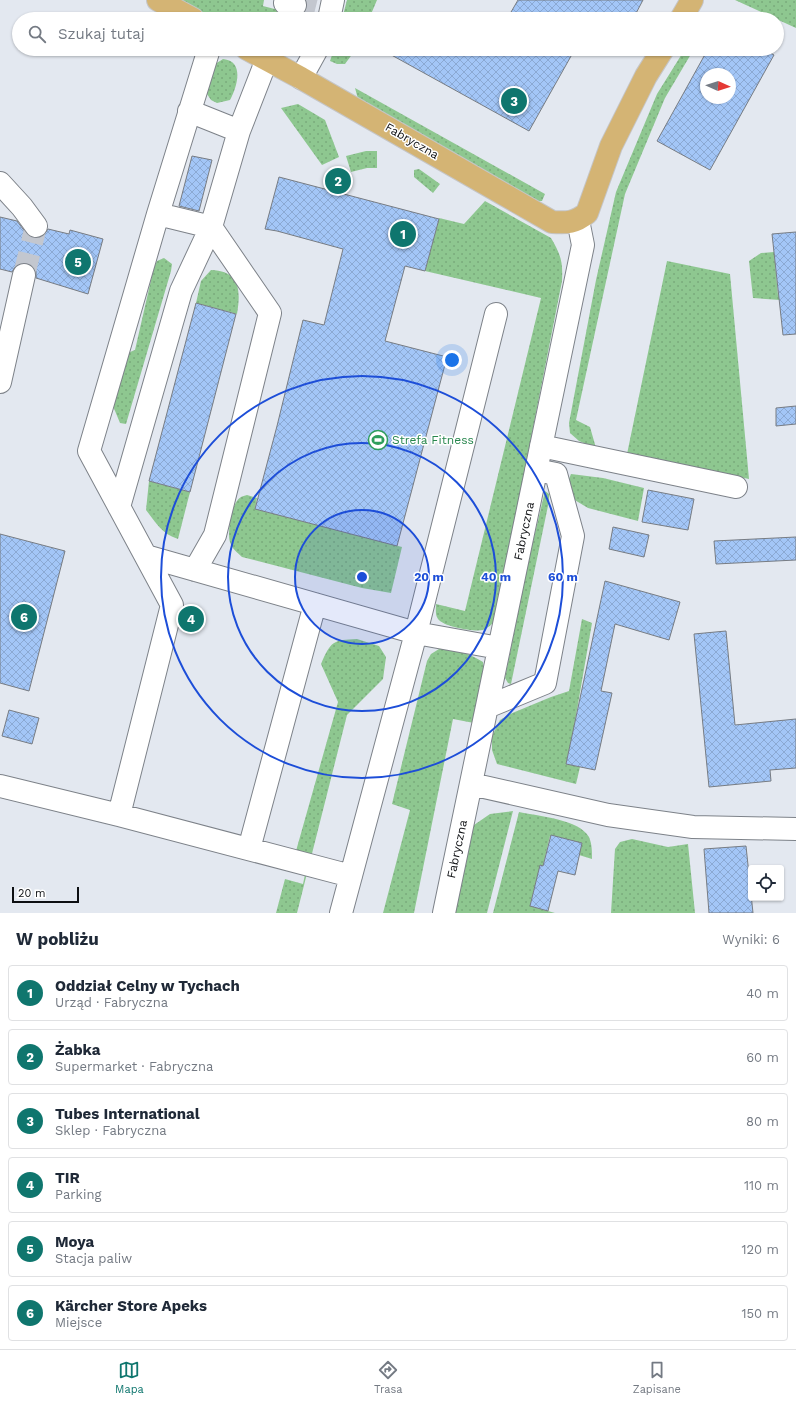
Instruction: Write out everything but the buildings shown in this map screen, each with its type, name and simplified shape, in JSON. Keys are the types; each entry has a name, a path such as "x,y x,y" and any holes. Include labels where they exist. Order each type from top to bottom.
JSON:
{"main road":[{"path":"158,0 179,12"},
{"path":"685,12 692,0"},
{"name":"Fabryczna","path":"261,56 552,222 566,223 578,220"},
{"path":"578,220 586,213 611,146 646,76 659,56"}],"street":[{"path":"119,815 172,605 89,451 158,214 207,56"},
{"path":"301,78 314,56"},
{"path":"119,507 181,291 211,227 238,131 267,59"},
{"path":"189,111 238,131"},
{"path":"0,183 22,207 36,226"},
{"path":"158,214 211,227 270,313 215,535 195,570"},
{"name":"Fabryczna","path":"444,913 583,245 578,220"},
{"path":"0,382 24,275"},
{"path":"341,913 416,633 496,314"},
{"path":"541,446 736,487"},
{"path":"487,707 545,683 573,536 556,474 536,470"},
{"path":"146,556 416,633 499,648"},
{"path":"249,849 315,604"},
{"path":"471,784 615,816 693,827 796,829"},
{"path":"0,786 119,815 351,876"}],"green space":[{"path":"177,0 264,0 263,6 286,12 198,12"},
{"path":"347,0 377,0 372,12 344,12"},
{"path":"735,0 796,0 796,28 784,22 784,12 761,12"},
{"path":"332,56 351,56 345,64 337,64 330,61"},
{"path":"681,56 690,56 665,98 625,194 576,420 590,427 596,448 579,441 570,433 569,423 596,280 616,192 657,94"},
{"path":"223,59 234,64 237,69 237,82 230,100 217,103 211,100 205,91 212,66"},
{"path":"355,88 545,194 542,201 536,201 358,99"},
{"path":"298,104 325,120 339,157 322,165 281,108"},
{"path":"366,151 377,151 377,168 367,168 351,172 346,156"},
{"path":"419,169 440,184 433,193 414,177 414,170"},
{"path":"485,201 551,238 561,259 562,281 495,621 483,630 466,630 441,622 436,616 436,604 465,611 541,298 425,271 439,218 464,224"},
{"path":"774,252 778,295 780,300 753,298 749,261 761,253"},
{"path":"164,258 172,264 171,271 126,424 120,423 113,406 125,354 135,350 154,267 157,261"},
{"path":"667,261 730,274 749,479 627,454"},
{"path":"211,270 221,271 228,274 236,283 239,297 237,314 196,303 201,281"},
{"path":"571,474 603,478 644,488 638,521 588,508 573,499 569,479"},
{"path":"149,481 190,492 178,539 163,531 146,510"},
{"path":"545,491 549,494 549,501 511,684 508,683 505,678 527,567"},
{"path":"247,495 257,498 255,509 402,547 391,593 362,588 242,557 231,544 229,532 232,511 238,500"},
{"path":"582,619 592,623 566,764 580,767 576,784 497,764 492,750 492,736 500,720 510,714 569,691"},
{"path":"357,639 379,646 386,657 383,679 347,715 297,913 276,913 285,879 303,884 308,860 296,851 338,702 321,664 330,646 334,643 343,640"},
{"path":"439,649 462,652 483,662 484,669 474,723 453,719 414,913 383,913 410,810 392,804 427,661 431,654"},
{"path":"513,811 487,913 455,913 474,825 490,814"},
{"path":"519,812 567,822 584,831 589,837 592,848 592,859 579,855 582,843 550,836 543,866 540,866 530,906 555,913 493,913"},
{"path":"632,839 668,847 688,844 695,913 611,913 615,849 620,842"}],"tunnel":[{"path":"295,5 315,10"},
{"path":"24,275 36,226"}],"place":[{"name":"Tubes International","path":"514,101"},
{"name":"Żabka","path":"338,181"},
{"name":"Oddział Celny w Tychach","path":"403,234"},
{"name":"Moya","path":"78,262"},
{"name":"Strefa Fitness","path":"378,440"},
{"name":"Kärcher Store Apeks","path":"24,617"},
{"name":"TIR","path":"191,619"}]}
